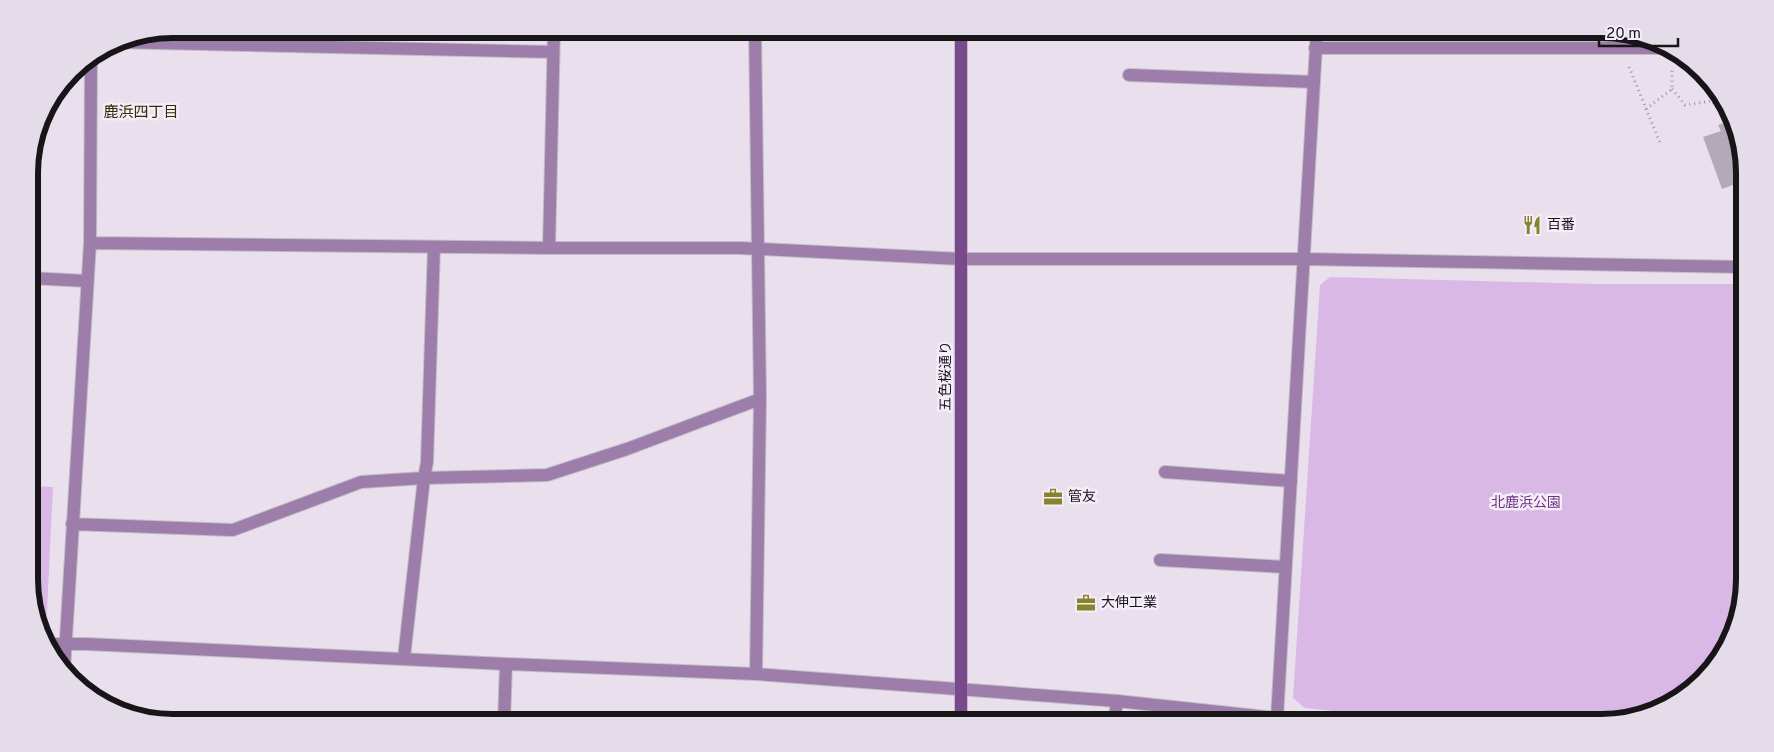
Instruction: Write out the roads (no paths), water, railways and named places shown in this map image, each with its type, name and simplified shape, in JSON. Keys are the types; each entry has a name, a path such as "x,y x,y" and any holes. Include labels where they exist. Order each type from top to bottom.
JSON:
{"street":[{"path":"549,248 554,37"},
{"path":"755,37 760,399 756,674"},
{"name":"五色桜通り","path":"961,37 961,714"},
{"path":"1277,714 1316,37"},
{"path":"136,43 553,52"},
{"path":"1315,48 1653,48"},
{"path":"65,661 90,243 91,64"},
{"path":"1129,75 1314,82"},
{"path":"90,243 757,249 961,259 1303,260 1736,267"},
{"path":"404,658 427,462 434,247"},
{"path":"38,278 87,281"},
{"path":"72,524 233,530 361,482 424,478 547,476 627,449 760,399"},
{"path":"1165,472 1291,481"},
{"path":"1160,560 1285,567"},
{"path":"54,644 756,674 1116,701 1201,714"},
{"path":"504,714 506,664"},
{"path":"1115,714 1116,701"}],"place":[{"name":"百番","path":"1532,225"},
{"name":"管友","path":"1053,497"},
{"name":"大伸工業","path":"1086,603"}],"district":[{"name":"鹿浜四丁目","path":"141,113"}],"park label":[{"name":"北鹿浜公園","path":"1526,503"}]}
